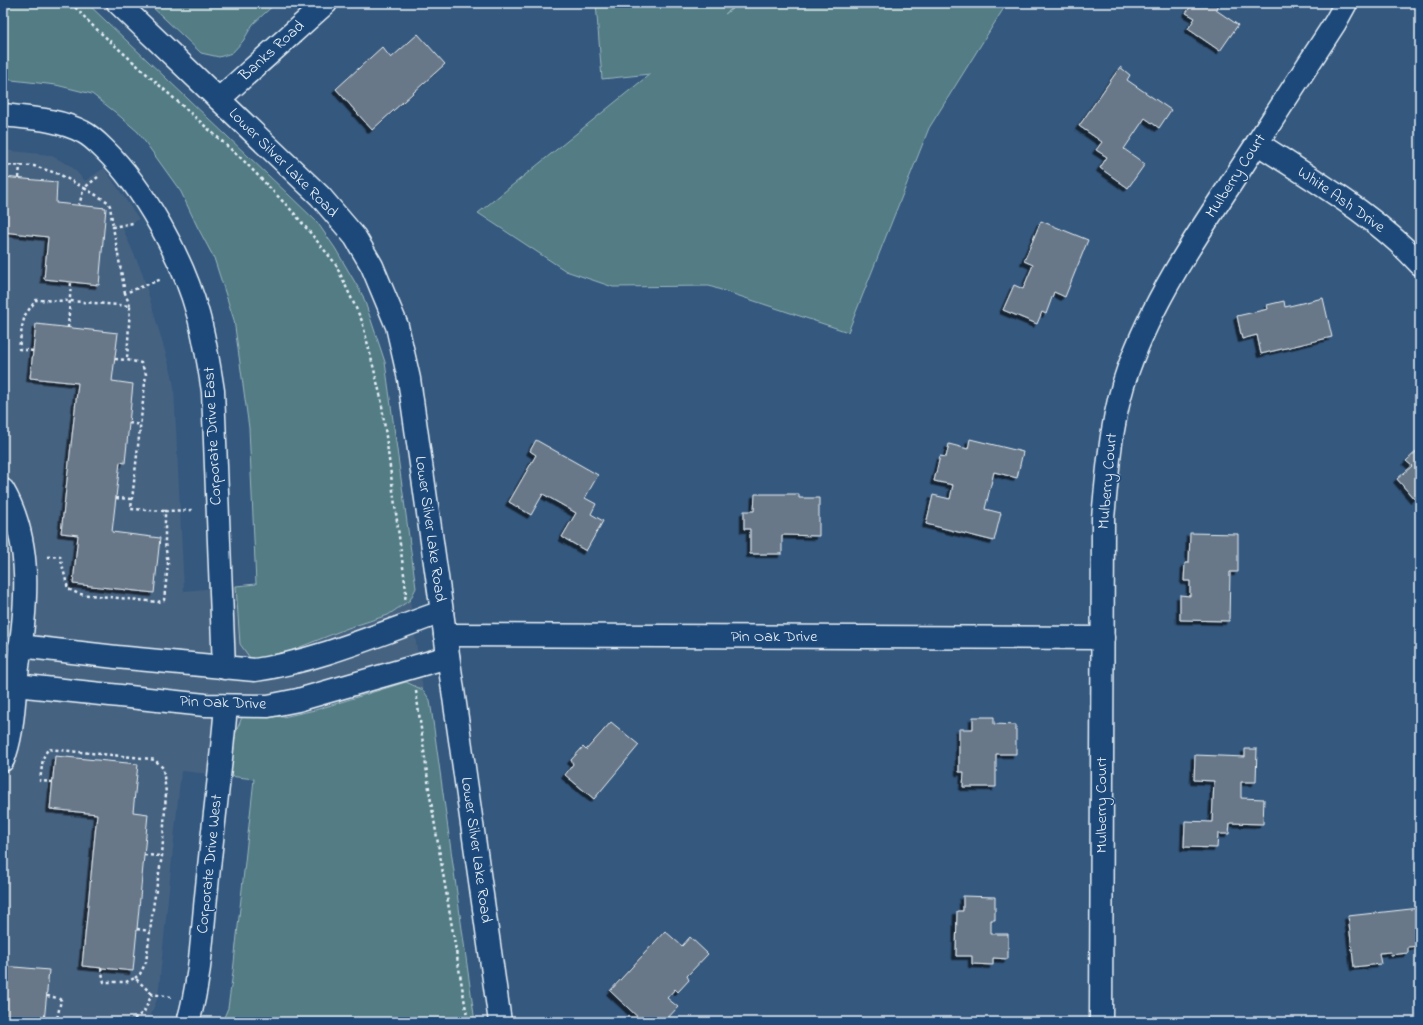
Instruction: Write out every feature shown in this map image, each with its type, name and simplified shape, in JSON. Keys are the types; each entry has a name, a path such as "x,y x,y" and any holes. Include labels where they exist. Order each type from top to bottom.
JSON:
{"street":[{"name":"Lower Silver Lake Road","path":"118,3 320,196 355,237 372,266 396,326 409,379 500,1022"},
{"name":"Banks Road","path":"219,99 326,3"},
{"name":"Mulberry Court","path":"1101,1022 1103,518 1115,415 1128,370 1147,322 1179,263 1335,23 1346,3"},
{"name":"Corporate Drive East","path":"3,116 52,121 81,130 91,137 117,162 139,192 169,242 183,272 198,314 209,365 212,391 224,668"},
{"name":"White Ash Drive","path":"1257,144 1339,197 1386,230 1420,264"},
{"path":"3,490 9,502 21,536 26,585 13,715 3,760"},
{"path":"20,646 255,670 270,668 316,656 442,612"},
{"name":"Pin Oak Drive","path":"445,635 1103,638"},
{"name":"Pin Oak Drive","path":"16,685 205,705 268,706 291,702 448,657"},
{"name":"Corporate Drive West","path":"188,1022 194,1001 220,780 226,706"}],"path":[{"path":"70,3 93,26 243,160 294,213 335,263 362,321 381,398 406,590 402,626"},
{"path":"79,205 84,188 117,162"},
{"path":"3,165 34,166 59,174 108,202 110,206 125,293 130,306 127,360"},
{"path":"19,178 20,165"},
{"path":"113,227 156,219"},
{"path":"125,293 183,272"},
{"path":"68,328 71,282"},
{"path":"33,351 19,350 25,315 36,300 130,306"},
{"path":"115,359 142,363 146,374 131,509 165,511 217,509"},
{"path":"129,423 141,425"},
{"path":"116,498 132,499"},
{"path":"24,559 60,556 68,589 79,594 158,602 164,600 168,564 165,543 165,511"},
{"path":"413,667 430,796 468,1022"},
{"path":"53,782 40,780 42,758 48,749 144,758 155,760 163,768 166,793 162,856 146,962 140,974 126,982 104,982 101,968"},
{"path":"144,855 162,856"},
{"path":"137,929 150,931"},
{"path":"135,978 152,994 194,1001"},
{"path":"129,1022 144,1012 152,994"},
{"path":"47,996 61,1000 57,1018 54,1022"}],"shaded area":[{"path":"3,150 50,155 71,166 85,181 104,168 139,219 123,229 142,272 172,375 174,387 184,591 236,586 240,644 348,628 388,615 410,600 423,690 406,682 315,710 282,717 255,714 229,776 181,771 158,997 148,1022 3,1022"}],"green space":[{"path":"3,3 87,3 317,222 335,248 363,296 385,362 416,588 410,600 388,615 348,628 255,665 240,644 236,586 256,584 249,428 234,320 214,258 181,192 138,132 115,112 92,94 56,85 3,79"},
{"path":"148,3 276,3 253,24 243,41 232,53 219,57 201,53"},
{"path":"596,3 739,3 725,14 740,3 1007,3 929,128 848,332 709,286 613,287 566,271 478,213 650,74 602,79"},
{"path":"406,682 423,690 430,700 475,1022 222,1022 228,1008 233,972 254,779 229,776 228,752 242,717 255,714 283,717 315,710"}],"building":[{"path":"1193,3 1220,3 1216,10 1238,25 1220,51 1188,29 1195,18 1186,13"},
{"path":"418,34 445,64 372,130 336,89 382,47 391,58"},
{"path":"1120,67 1130,75 1127,80 1171,110 1159,128 1145,118 1124,149 1145,164 1128,188 1100,168 1107,157 1096,150 1102,142 1079,126"},
{"path":"3,177 57,182 56,203 106,208 99,285 44,279 48,237 3,232"},
{"path":"1041,221 1088,240 1065,297 1054,292 1046,314 1042,312 1037,324 1003,310 1014,285 1023,289 1033,265 1024,261"},
{"path":"1323,298 1332,337 1261,354 1257,335 1242,339 1237,316 1268,309 1267,305 1284,301 1285,307"},
{"path":"36,324 118,333 112,381 133,384 125,463 120,462 112,532 160,538 154,593 73,584 78,535 61,533 78,383 30,378"},
{"path":"970,439 1023,452 1017,478 994,472 985,509 1001,513 994,541 926,524 933,495 950,499 953,485 934,481 940,456 946,457 949,444 968,449"},
{"path":"536,440 598,475 585,498 596,504 591,514 603,521 586,551 562,537 576,513 543,494 531,515 509,502 536,455 530,451"},
{"path":"1420,448 1420,494 1414,499 1397,479 1412,466 1406,461"},
{"path":"755,494 799,494 799,498 819,498 819,536 782,535 782,554 750,554 750,529 744,529 744,511 754,511"},
{"path":"1190,533 1238,534 1238,572 1230,572 1229,621 1180,620 1180,595 1190,596 1190,581 1184,581 1185,563 1189,563"},
{"path":"973,717 994,717 994,724 1016,725 1016,754 996,754 996,787 963,787 964,772 959,772 959,729 973,729"},
{"path":"611,722 639,745 594,799 565,775 573,764 571,760 583,747 586,750"},
{"path":"1245,749 1257,749 1256,782 1241,782 1241,798 1264,799 1263,824 1230,823 1229,834 1218,834 1217,848 1184,847 1185,821 1212,822 1214,781 1194,780 1195,755 1245,757"},
{"path":"55,756 138,764 133,812 148,814 133,971 82,966 97,814 50,809"},
{"path":"963,896 995,897 995,920 991,920 991,934 1008,934 1008,959 993,958 993,965 972,964 972,956 956,956 957,911 963,911"},
{"path":"1420,908 1420,946 1408,947 1408,953 1390,955 1391,952 1379,953 1381,964 1354,967 1348,916"},
{"path":"665,931 682,946 690,937 708,954 687,976 689,980 678,992 675,989 667,998 678,1007 664,1022 643,1022 610,991"},
{"path":"3,966 49,970 44,1022 3,1020"}]}
